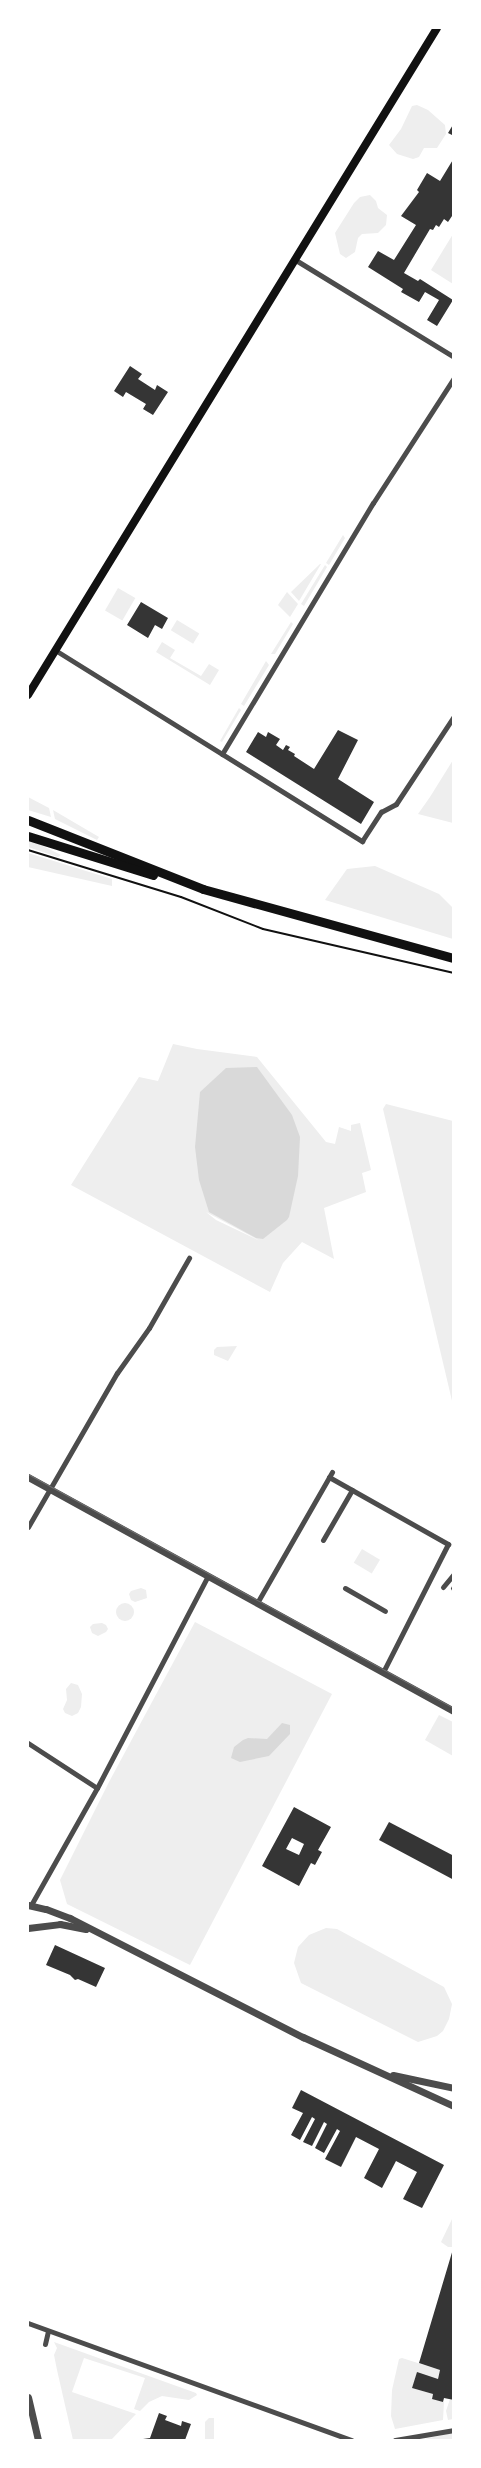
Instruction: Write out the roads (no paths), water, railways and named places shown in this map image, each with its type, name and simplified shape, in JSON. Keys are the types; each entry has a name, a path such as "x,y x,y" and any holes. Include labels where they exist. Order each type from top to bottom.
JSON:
{"main road":[{"path":"28,695 437,28"},
{"path":"28,820 190,885"},
{"path":"28,836 248,903 454,958"}],"street":[{"path":"294,259 454,357"},
{"path":"222,754 373,504 454,378"},
{"path":"55,650 362,841 381,812 396,804 454,716"},
{"path":"28,1527 117,1373 149,1328 189,1258"},
{"path":"257,1603 330,1475 352,1490 451,1545 406,1622 383,1672"},
{"path":"28,1477 454,1711"},
{"path":"323,1540 352,1490"},
{"path":"443,1586 454,1574"},
{"path":"208,1576 97,1788 29,1905 56,1912 303,2037 454,2106"},
{"path":"344,1588 386,1611"},
{"path":"28,1743 97,1788"},
{"path":"28,1928 40,1924 60,1924 92,1930"},
{"path":"378,2072 454,2088"},
{"path":"28,2323 352,2440"},
{"path":"45,2344 48,2331"},
{"path":"28,2397 38,2440"},
{"path":"395,2440 454,2430"}],"tram line":[{"path":"28,1474 454,1708"}]}
